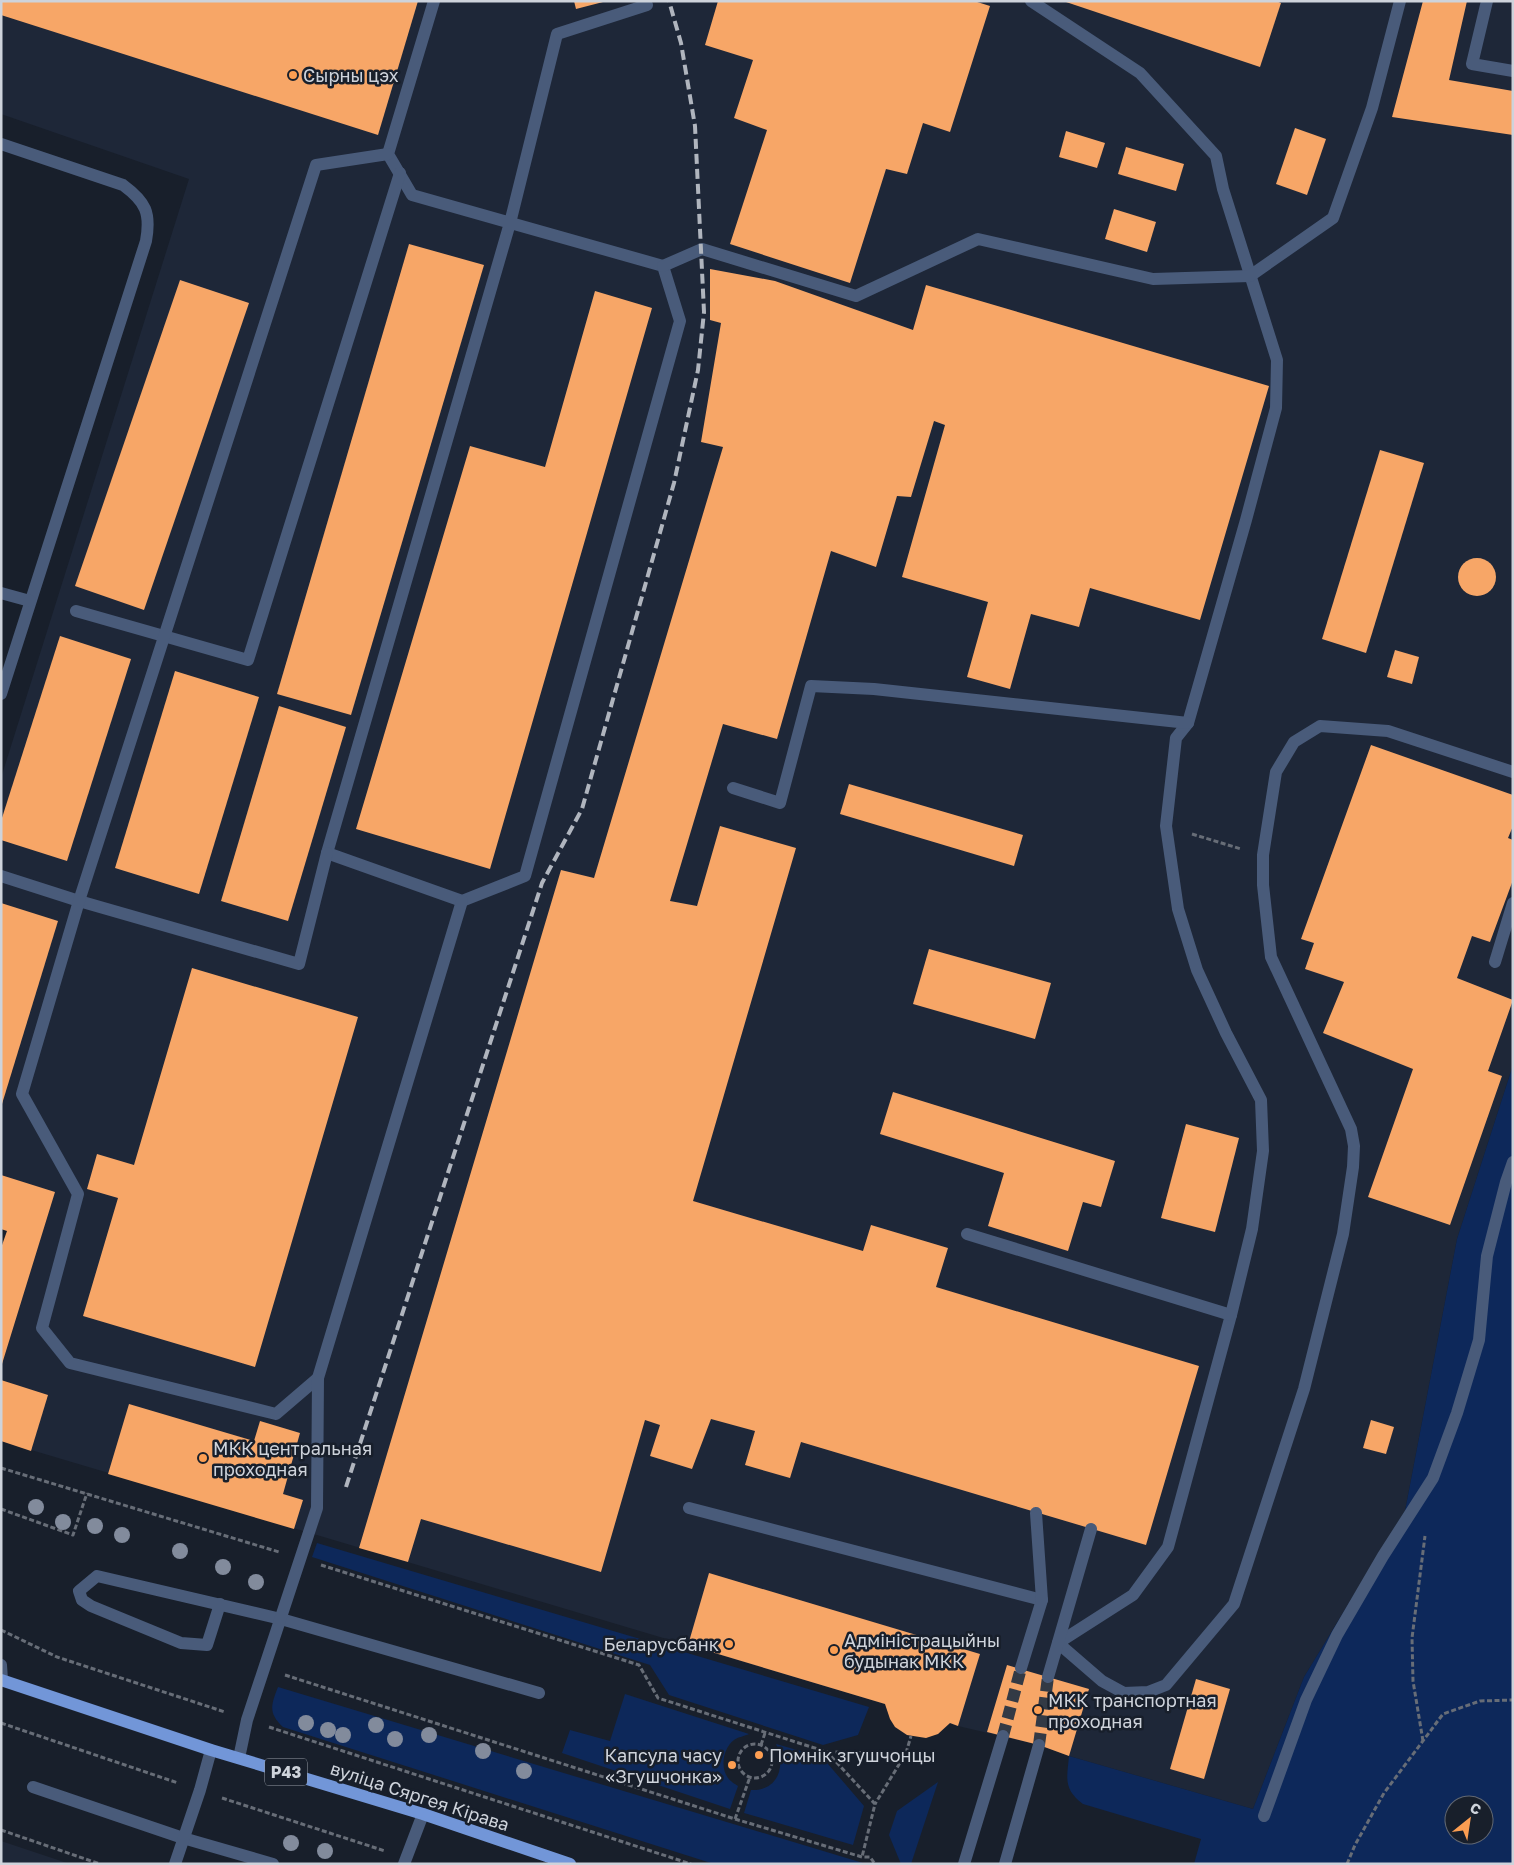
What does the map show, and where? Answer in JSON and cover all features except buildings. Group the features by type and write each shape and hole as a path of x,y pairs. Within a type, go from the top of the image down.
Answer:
{"main road":[{"name":"вуліца Сяргея Кірава","path":"2,1680 211,1750 423,1814 570,1864"}],"lane":[{"path":"434,1 388,154 412,195 662,266 702,249 856,296 978,239 1153,278 1250,276 1333,218 1372,108 1400,1"},
{"path":"1031,1 1140,73 1216,156 1250,276 1277,360 1276,408 1188,723 1176,738 1166,826 1178,909 1197,970 1260,1100 1263,1151 1252,1229 1231,1315 1168,1547 1133,1595 1058,1643"},
{"path":"1487,1 1472,64 1513,71"},
{"path":"1,876 80,901 299,964 326,854 510,224 558,34 647,5"},
{"path":"1,144 124,185 137,195 146,211 149,224 143,250 1,694"},
{"path":"318,1378 276,1414 70,1364 42,1328 78,1194 22,1094 80,901 316,165 388,154"},
{"path":"76,611 248,660 400,173"},
{"path":"326,854 462,901 525,876 680,321 662,266"},
{"path":"1,592 30,601"},
{"path":"733,788 780,803 811,686 874,689 1188,723"},
{"path":"1058,1643 1102,1681 1124,1692 1148,1692 1166,1685 1234,1604 1304,1388 1343,1234 1353,1168 1354,1146 1351,1129 1343,1108 1271,957 1263,885 1263,855 1276,772 1294,742 1320,726 1388,731 1513,772"},
{"path":"239,1758 248,1720 317,1508 318,1378 462,901"},
{"path":"1495,962 1513,903"},
{"path":"1264,1816 1306,1700 1333,1643 1383,1556 1433,1478 1457,1413 1479,1340 1486,1256 1513,1162"},
{"path":"967,1234 1231,1315"},
{"path":"689,1508 1042,1600"},
{"path":"1021,1668 1042,1600 1036,1512"},
{"path":"1048,1676 1091,1529"},
{"path":"220,1604 206,1645 190,1644 182,1643 91,1606 82,1600 79,1591 97,1576 220,1604 281,1619 539,1693"},
{"path":"1,1666 2,1680"},
{"path":"964,1864 1003,1736"},
{"path":"1005,1864 1038,1745"},
{"path":"175,1864 200,1790 211,1750"},
{"path":"33,1788 183,1838 273,1864"},
{"path":"404,1864 423,1814"}],"path":[{"path":"1166,826 1263,855"},
{"path":"1,1468 640,1665 658,1698 765,1733 828,1752 906,1753"},
{"path":"1,1509 73,1536 87,1493"},
{"path":"1423,1741 1413,1681 1412,1638 1426,1532"},
{"path":"1,1630 57,1657 691,1864"},
{"path":"266,1668 735,1819 862,1857 870,1857 875,1864"},
{"path":"1347,1864 1355,1845 1384,1793 1443,1714 1480,1701 1513,1700"},
{"path":"761,1744 765,1733"},
{"path":"862,1857 875,1804 906,1753 911,1736"},
{"path":"750,1744 761,1744 770,1752 772,1764 766,1774 756,1778 750,1777 745,1775 739,1766 739,1755 750,1744"},
{"path":"828,1752 875,1804"},
{"path":"735,1819 750,1777"},
{"path":"1,1830 100,1864"}],"shaded area":[{"path":"1,1 1513,1 1513,1065 1457,1239 1405,1511 1304,1677 1253,1809 1069,1756 1039,1745 958,1726 1,1441 1,1248 7,1231 1,1229 1,778 189,179 1,114"},
{"path":"1513,1065 1513,1864 1194,1864 1201,1839 1083,1804 1077,1799 1069,1788 1068,1783 1069,1756 1253,1809 1304,1677 1405,1511 1457,1239"},
{"path":"317,1543 869,1707 858,1735 823,1745 669,1695 650,1665 312,1557"},
{"path":"278,1687 863,1864 714,1864 283,1727 278,1722 272,1709"},
{"path":"625,1694 749,1734 734,1740 725,1753 724,1769 730,1780 738,1786 730,1809 562,1753 570,1730 610,1741"},
{"path":"776,1744 822,1757 864,1806 853,1845 744,1813 751,1790 768,1786 778,1775 780,1760"},
{"path":"938,1782 911,1864 901,1864 889,1835 897,1811"},
{"path":"1,1841 70,1864 1,1864"}],"tunnel":[{"path":"1003,1736 1021,1668"},
{"path":"1039,1745 1048,1677"}],"railway":[{"path":"346,1487 542,883 582,809 674,483 698,370 704,312 695,126 681,43 669,1"}],"place":[{"name":"Сырны цэх","path":"293,75"},
{"name":"МКК центральная проходная","path":"203,1458"},
{"name":"Беларусбанк","path":"729,1644"},
{"name":"Адміністрацыйны будынак МКК","path":"834,1650"},
{"name":"МКК транспортная проходная","path":"1038,1710"},
{"name":"Помнік згушчонцы","path":"759,1755"},
{"name":"Капсула часу «Згушчонка»","path":"732,1765"}]}
